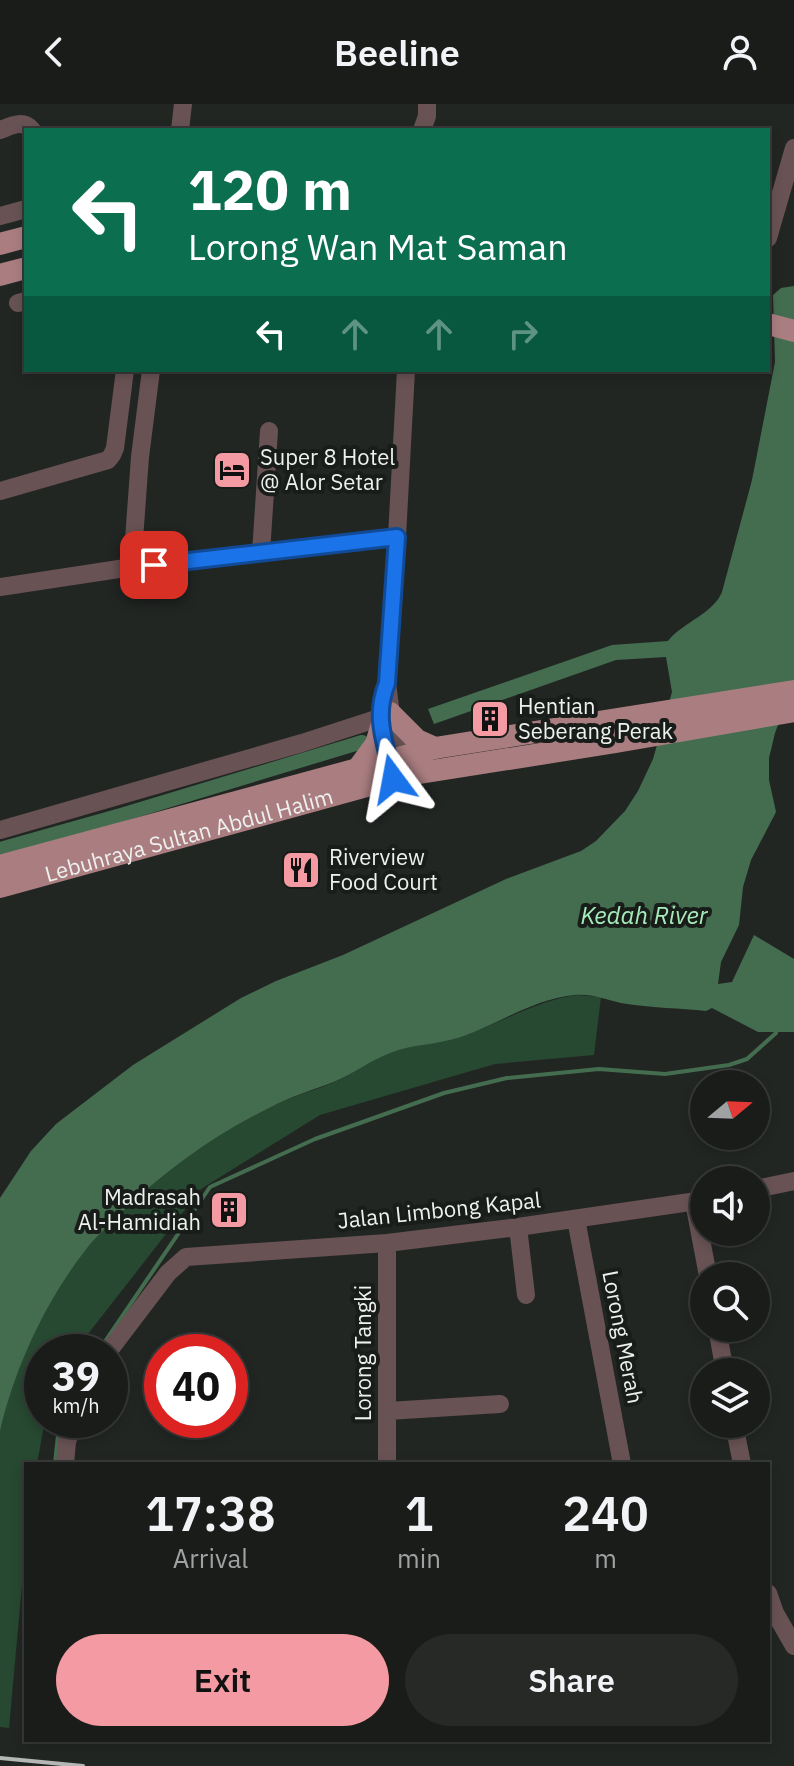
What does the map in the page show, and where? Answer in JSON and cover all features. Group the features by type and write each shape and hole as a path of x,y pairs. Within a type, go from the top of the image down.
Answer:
{"main road":[{"path":"0,244 24,238"},
{"path":"0,275 24,269"},
{"path":"770,325 794,331"},
{"path":"614,731 794,691"},
{"path":"614,731 794,711"},
{"path":"359,767 376,744 383,719 435,748"},
{"name":"Lebuhraya Sultan Abdul Halim","path":"0,866 359,767 398,767 435,748 614,731"},
{"name":"Lebuhraya Sultan Abdul Halim","path":"0,887 398,767 614,731"}],"street":[{"path":"180,128 183,104"},
{"path":"0,130 21,123 30,128"},
{"path":"770,231 794,148"},
{"path":"0,216 24,210"},
{"path":"0,491 108,460 115,448 125,372"},
{"path":"132,567 140,457 151,372"},
{"path":"398,767 395,734 383,719 406,372"},
{"path":"261,553 269,431"},
{"path":"0,587 132,567 397,537"},
{"path":"0,830 383,719"},
{"path":"770,1186 794,1181"},
{"name":"Jalan Limbong Kapal","path":"122,1334 179,1261 194,1255 387,1243 690,1202"},
{"name":"Lorong Merah","path":"576,1219 622,1462"},
{"path":"518,1227 526,1295"},
{"name":"Lorong Tangki","path":"387,1243 387,1462"},
{"path":"388,1411 500,1404"},
{"path":"65,1462 68,1438"},
{"path":"737,1438 742,1462"},
{"path":"770,1599 794,1646"}],"shaded area":[{"path":"577,995 601,997 594,1055 495,1064 320,1115 201,1189 88,1334 34,1334 57,1290 104,1228 170,1168 219,1135 271,1106 339,1080 392,1051 457,1038 546,1002"},
{"path":"24,1358 24,1438 42,1438 37,1462 24,1462 24,1563 9,1728 0,1727 0,1429"}],"water":[{"name":"Kedah River","path":"794,286 794,683 769,758 769,780 776,812 751,860 743,887 739,925 721,962 718,984 732,982 754,935 794,959 794,1032 758,1032 712,1008 706,1011 627,1004 588,995 559,997 461,1037 390,1053 336,1081 277,1104 229,1130 173,1168 97,1236 56,1293 34,1334 24,1334 24,1358 0,1431 0,1198 31,1151 56,1124 133,1065 241,998 343,955 506,879 581,851 596,841 625,811 653,759 672,692 666,657 616,660 434,724 428,709 612,645 668,641 718,600 752,480 775,362 773,295 781,288"}],"waterway":[{"path":"0,849 362,742"},
{"path":"110,1334 210,1187 315,1139 444,1093 507,1078 599,1069 665,1074 729,1065 747,1059 777,1029"},
{"path":"55,1462 58,1438"}],"railway":[{"path":"0,1758 83,1766"}],"place":[{"name":"Super 8 Hotel @ Alor Setar","path":"232,470"},
{"name":"Hentian Seberang Perak","path":"490,719"},
{"name":"Riverview Food Court","path":"301,870"},
{"name":"Madrasah Al-Hamidiah","path":"229,1210"}],"route":[{"path":"154,565 397,537 387,683 379,718 393,779"}]}
